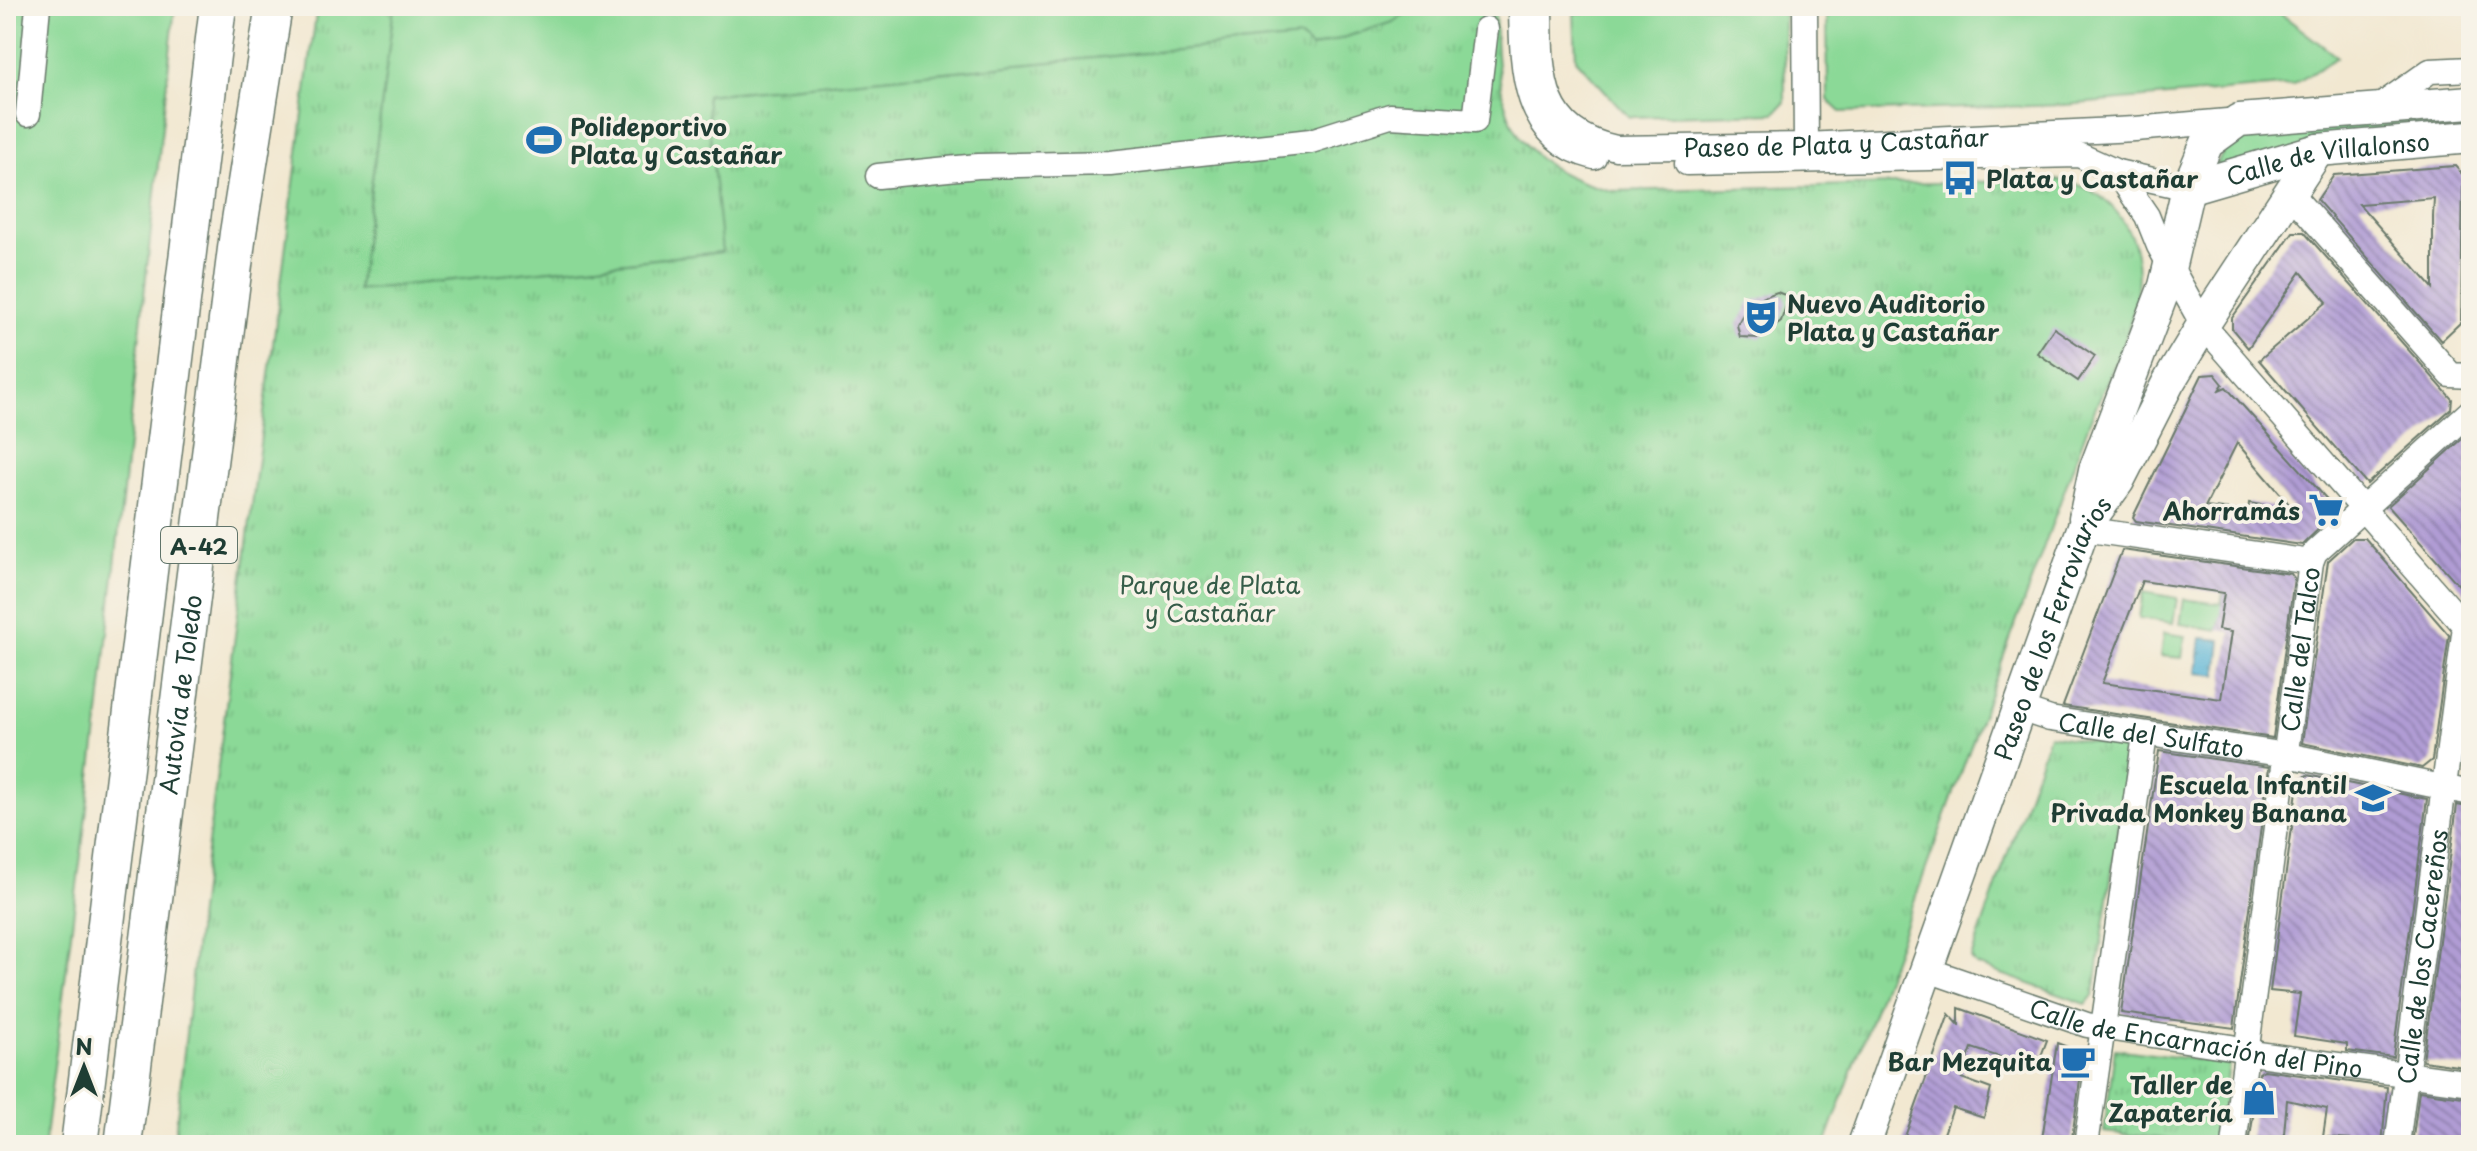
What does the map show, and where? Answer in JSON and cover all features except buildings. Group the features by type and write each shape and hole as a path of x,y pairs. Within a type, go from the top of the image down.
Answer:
{"highway":[{"name":"Autovía de Toledo","path":"124,1145 238,233 274,6"},
{"name":"Autovía de Toledo","path":"79,1145 217,8"}],"main road":[{"name":"Calle de Villalonso","path":"2239,120 2471,102"},
{"path":"2083,529 2095,470 2165,286 2188,188 2207,143 2239,120"},
{"name":"Calle de Villalonso","path":"2188,188 2318,150 2471,137"},
{"name":"Paseo de los Ferroviarios","path":"1864,1145 2083,529 2118,481 2168,383 2203,325 2318,150"}],"street":[{"path":"28,114 38,6"},
{"name":"Paseo de Plata y Castañar","path":"1521,6 1524,79 1531,106 1542,126 1561,143 1582,154 1614,162 1646,164 2079,155 2117,172 2188,188"},
{"name":"Paseo de Plata y Castañar","path":"1540,6 1542,79 1561,117 1592,143 1644,149 1806,145 2108,130 2239,120"},
{"path":"1805,6 1806,145"},
{"path":"878,176 978,166 1110,163 1311,141 1390,116 1475,121 1486,29"},
{"path":"2379,107 2430,71 2471,69"},
{"path":"2117,172 2147,216 2203,325 2468,629"},
{"path":"2289,192 2451,375 2471,376"},
{"name":"Calle del Talco","path":"2234,1145 2311,562 2315,552 2471,411"},
{"path":"2083,529 2311,562"},
{"name":"Calle de los Cacereños","path":"2397,1145 2443,788 2468,629"},
{"name":"Calle del Sulfato","path":"2020,709 2050,719 2287,755 2471,793"},
{"path":"2086,1145 2145,735"},
{"name":"Calle de Encarnación del Pino","path":"1928,970 2104,1028 2231,1047 2248,1053 2471,1083"}],"green space":[{"path":"6,6 175,6 100,706 44,1145 6,1145"},
{"name":"Parque de Plata y Castañar","path":"317,6 394,6 358,290 722,252 706,95 1301,38 1311,48 1393,22 1420,6 1495,6 1499,73 1513,126 1528,147 1548,165 1576,179 1612,191 2057,180 2084,187 2099,195 2119,215 2132,240 2138,266 2137,292 2131,319 2089,423 1825,1145 174,1145 199,912"},
{"name":"Polideportivo Plata y Castañar","path":"394,6 1420,6 1393,22 1311,48 1301,38 706,95 723,252 358,290"},
{"path":"1660,6 1784,6 1785,102 1775,113 1629,117 1576,59 1574,13"},
{"path":"1827,6 2271,6 2337,57 2293,85 2065,105 1841,112 1828,100"},
{"path":"2471,114 2471,127 2215,166 2227,146 2267,132"},
{"path":"2143,592 2177,598 2173,623 2139,618"},
{"path":"2223,594 2236,596 2221,616 2218,630 2180,624 2184,599 2221,604"},
{"path":"2164,633 2185,636 2182,658 2161,656"},
{"path":"2049,735 2130,748 2094,994 2086,1004 1976,965 1971,958"},
{"path":"2115,1049 2229,1064 2219,1145 2104,1132"}],"water":[{"path":"2201,638 2221,640 2217,675 2197,673"}],"place":[{"name":"Polideportivo Plata y Castañar","path":"544,140"},
{"name":"Plata y Castañar","path":"1960,178"},
{"name":"Nuevo Auditorio Plata y Castañar","path":"1761,317"},
{"name":"Ahorramás","path":"2326,510"},
{"name":"Escuela Infantil Privada Monkey Banana","path":"2373,798"},
{"name":"Bar Mezquita","path":"2078,1061"},
{"name":"Taller de Zapatería","path":"2259,1098"}]}
